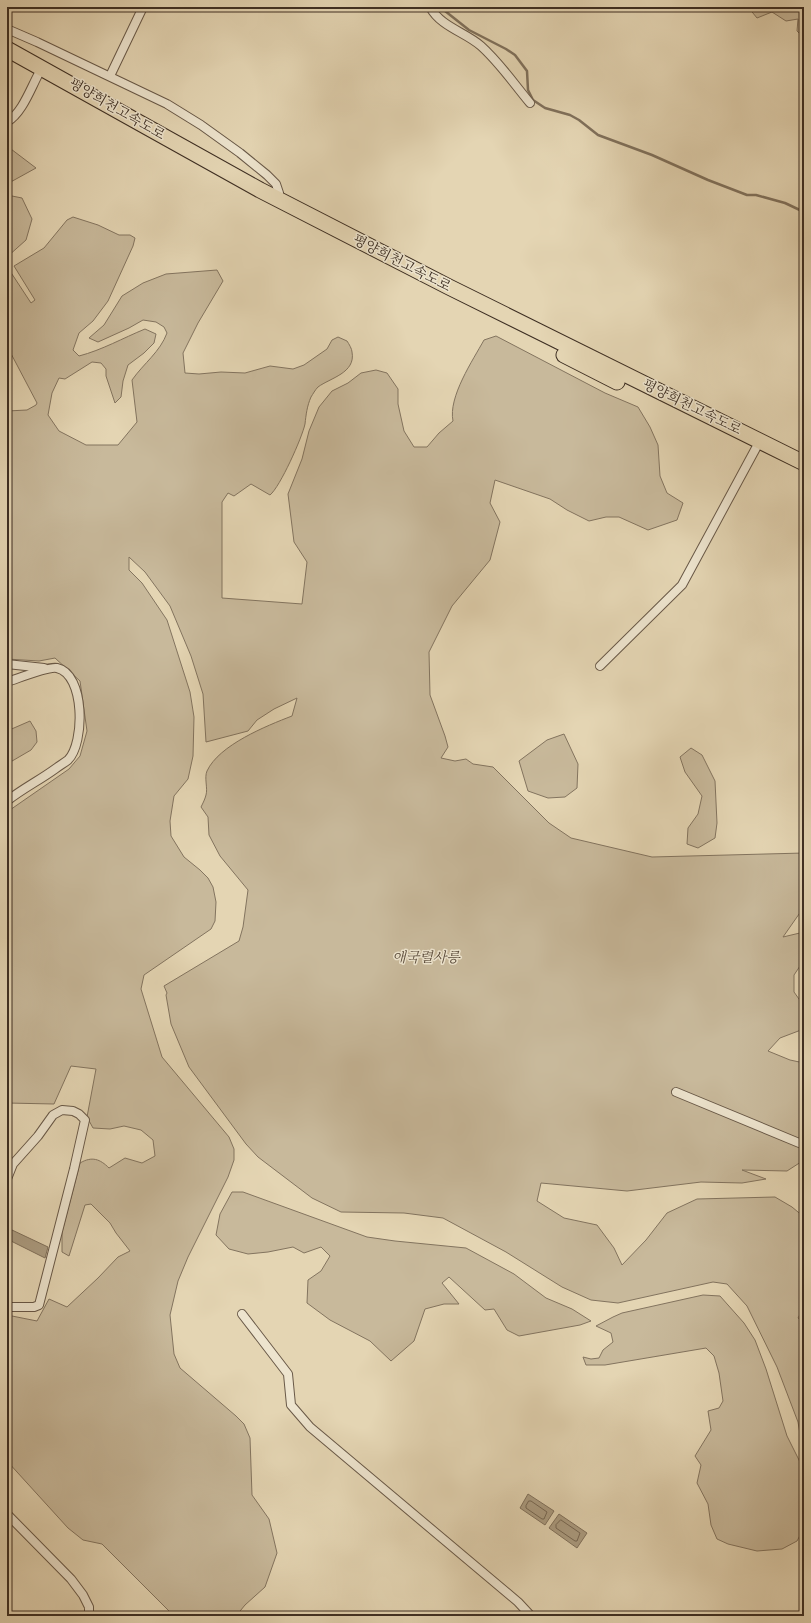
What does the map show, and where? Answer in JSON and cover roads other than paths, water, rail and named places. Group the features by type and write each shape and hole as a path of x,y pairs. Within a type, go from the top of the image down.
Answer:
{"highway":[{"name":"평양희천고속도로","path":"7,49 279,200 804,463"},
{"name":"평양희천고속도로","path":"7,58 207,168 589,368 804,472"}],"street":[{"path":"110,76 143,7"},
{"path":"430,7 435,15 443,22 470,37 482,47 530,102"},
{"path":"7,29 167,104 240,153 276,184 279,193 279,200"},
{"path":"7,122 14,118 38,75"},
{"path":"600,666 682,585 756,448"},
{"path":"7,664 57,668 68,674 75,687 80,726 78,741 68,760 7,801"},
{"path":"7,682 49,668"},
{"path":"676,1092 804,1145"},
{"path":"7,1179 13,1164 38,1136 53,1115 62,1110 73,1111 85,1120 39,1305 34,1307 7,1307"},
{"path":"242,1314 288,1374 291,1405 310,1427 518,1602 531,1616"},
{"path":"7,1514 71,1579 83,1595 89,1607 89,1616"}],"water":[{"path":"12,1230 48,1247 45,1258 7,1239"},
{"path":"528,1494 554,1511 545,1525 520,1508"},
{"path":"559,1514 587,1533 577,1548 549,1528"}],"waterway":[{"path":"440,7 469,30 515,55 527,71 528,90 533,100 545,108 570,115 598,135 652,155 708,180 747,195 756,195 785,203 804,212"}],"park label":[{"name":"애국렬사릉","path":"426,957"}]}
